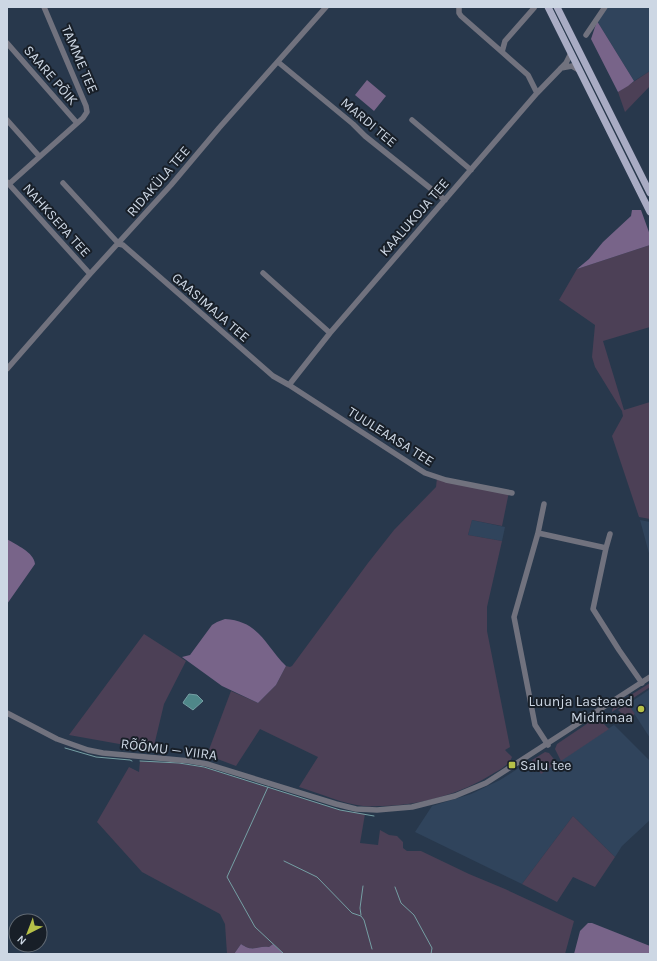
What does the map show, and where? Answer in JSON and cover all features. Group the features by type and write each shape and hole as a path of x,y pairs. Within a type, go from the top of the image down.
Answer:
{"main road":[{"path":"548,7 650,212"},
{"path":"557,7 650,193"}],"street":[{"name":"TAMME TEE","path":"8,183 83,118 87,112 86,106 44,7"},
{"name":"RIDAKÜLA TEE","path":"7,369 90,274 119,244 326,7"},
{"path":"459,7 459,13 461,16 528,75 537,93"},
{"path":"586,35 605,7"},
{"path":"502,52 505,41 534,8"},
{"name":"SAARE PÕIK","path":"7,43 77,123"},
{"name":"KAALUKOJA TEE","path":"289,385 330,333 537,93 568,60 571,53"},
{"name":"MARDI TEE","path":"278,62 353,124 365,136 445,200"},
{"path":"561,68 572,66 580,70"},
{"path":"7,120 39,156"},
{"path":"412,120 471,170"},
{"name":"GAASIMAJA TEE","path":"62,182 119,244 123,245 273,376 289,385"},
{"name":"NAHKSEPA TEE","path":"8,183 90,274"},
{"path":"263,273 330,333"},
{"name":"TUULEAASA TEE","path":"289,385 425,473 446,480 512,493"},
{"path":"544,504 538,533 514,617 536,725 548,745"},
{"path":"538,533 606,548"},
{"path":"610,534 593,609 642,683"},
{"name":"RÕÕMU — VIIRA","path":"7,713 57,739 88,750 103,753 207,764 292,791 356,809 377,810 426,805 455,796 486,783 548,745 650,677"}],"shaded area":[{"path":"607,7 650,7 650,71 634,81 597,21"},
{"path":"597,21 634,81 618,92 591,39"},
{"path":"650,71 650,86 625,112 618,92"},
{"path":"367,80 386,96 374,111 355,95"},
{"path":"632,210 641,210 650,235 650,245 577,269 589,259 603,242 631,216"},
{"path":"650,245 650,327 603,341 624,410 650,402 650,519 639,517 612,436 623,416 622,411 595,367 592,357 595,325 559,300 577,269"},
{"path":"437,478 509,492 502,526 472,520 468,535 502,541 487,607 487,631 510,747 505,750 512,757 507,765 468,787 440,797 426,801 397,805 368,806 347,803 299,787 318,757 260,729 236,766 207,755 231,691 258,703 276,685 286,666 292,666 394,530 436,487"},
{"path":"472,520 505,527 502,541 468,535"},
{"path":"640,520 650,522 650,557"},
{"path":"7,539 28,552 35,564 7,604"},
{"path":"225,619 246,624 254,629 286,666 276,685 258,703 222,686 182,657 190,655 212,625"},
{"path":"144,634 186,661 164,704 153,750 69,735"},
{"path":"650,683 650,687 612,712 615,705"},
{"name":"Luunja Lasteaed Midrimaa","path":"650,689 650,738 628,704"},
{"path":"189,694 197,695 203,701 193,710 183,703"},
{"path":"628,704 635,714 628,719 618,710"},
{"path":"597,717 609,729 561,761 555,749 557,744"},
{"path":"614,725 650,761 650,820 622,846 615,857 573,816 522,884 415,832 432,806 471,794 500,780 532,760 541,773"},
{"path":"545,752 549,753 557,763 541,774 532,760"},
{"path":"140,761 179,763 204,767 340,810 365,814 360,843 378,845 380,830 389,835 397,836 403,842 403,848 407,851 421,851 574,921 565,954 284,954 273,944 269,947 249,948 241,944 234,954 227,954 225,924 220,914 142,872 97,822 129,767 139,772"},
{"path":"573,816 615,857 595,887 573,877 557,902 522,884"},
{"path":"588,923 592,923 650,946 650,954 574,954 580,931"},
{"path":"241,944 245,947 252,948 269,947 273,944 284,954 234,954"}],"waterway":[{"path":"65,748 96,757 132,761"},
{"path":"140,761 179,763 204,767 340,810 374,816"},
{"path":"268,787 227,877 255,927 284,954"},
{"path":"284,861 317,877 352,913 361,916 364,920 372,949"},
{"path":"361,915 360,908 363,886"},
{"path":"395,887 401,903 414,915 432,948 431,954"}],"place":[{"name":"Luunja Lasteaed Midrimaa","path":"641,709"},
{"name":"Salu tee","path":"512,765"}]}
